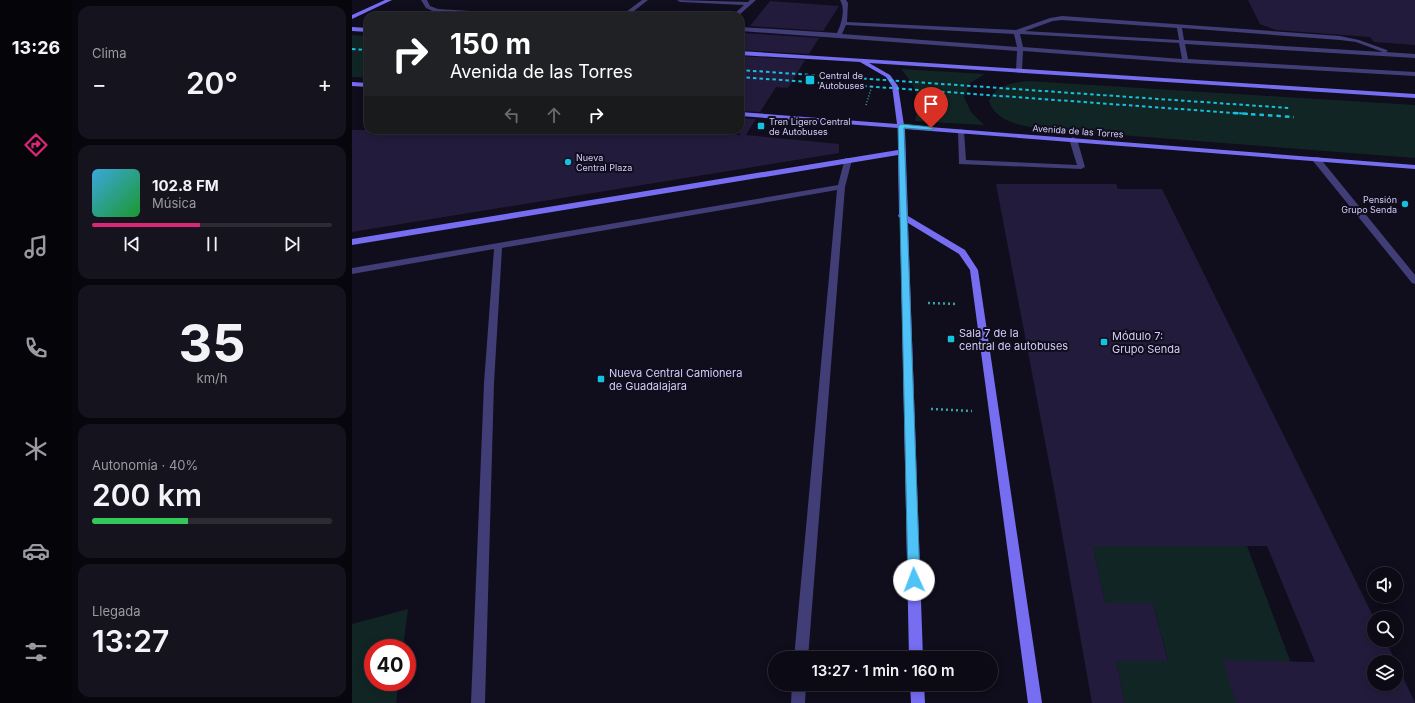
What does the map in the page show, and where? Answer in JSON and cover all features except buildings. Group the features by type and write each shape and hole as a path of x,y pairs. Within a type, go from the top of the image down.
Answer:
{"street":[{"path":"352,17 389,0"},
{"path":"352,29 364,30"},
{"path":"744,53 1415,96"},
{"path":"860,60 888,76 895,86 901,126 902,216 906,302 916,651"},
{"path":"352,84 364,85"},
{"name":"Avenida de las Torres","path":"744,114 1415,167"},
{"path":"352,242 901,152"},
{"path":"902,216 962,252 974,270 1035,703"},
{"path":"917,691 918,703"}],"lane":[{"path":"424,0 428,7 437,11 453,12"},
{"path":"630,12 645,0"},
{"path":"680,0 751,2"},
{"path":"839,35 844,23 846,3 843,0"},
{"path":"740,12 751,2"},
{"path":"1017,32 1058,18 1340,38 1357,41 1398,55"},
{"path":"844,23 1415,56"},
{"path":"1179,26 1185,61"},
{"path":"744,28 1020,50 1415,74"},
{"path":"1017,32 1020,50 1019,70"},
{"path":"961,131 962,162 1081,167 1073,139"},
{"path":"1316,159 1415,281"},
{"path":"802,651 841,187 848,160"},
{"path":"352,271 841,187"},
{"path":"478,703 489,383 498,246"},
{"path":"798,703 799,691"}],"path":[{"path":"861,123 876,69"},
{"path":"906,302 978,305"},
{"path":"909,408 993,412"}],"green space":[{"path":"352,35 364,36 364,78 352,77"},
{"path":"901,69 985,74 970,83 964,97 971,112 984,125 915,121 918,99 914,87"},
{"path":"1027,81 1415,105 1415,158 1043,129 1019,125 1004,119 993,108 989,101 995,91 999,88 1010,84"},
{"path":"1093,546 1247,546 1306,703 1125,703 1116,661 1168,660 1153,603 1105,603"},
{"path":"408,609 404,639 364,639 364,691 398,691 396,703 352,703 352,624"}],"railway":[{"path":"352,49 364,50"},
{"path":"744,70 1289,108"},
{"path":"744,77 1237,113"},
{"path":"1237,113 1294,117"},
{"path":"1237,113 1248,114"}],"place":[{"name":"Central de Autobuses","path":"810,80"},
{"name":"Tren Ligero Central de Autobuses","path":"761,126"},
{"name":"Nueva Central Plaza","path":"568,162"},
{"name":"Pensión Grupo Senda","path":"1405,204"},
{"name":"Sala 7 de la central de autobuses","path":"951,339"},
{"name":"Módulo 7: Grupo Senda","path":"1104,342"},
{"name":"Nueva Central Camionera de Guadalajara","path":"601,379"}],"route":[{"path":"914,580 902,204 901,126 931,128"}]}
